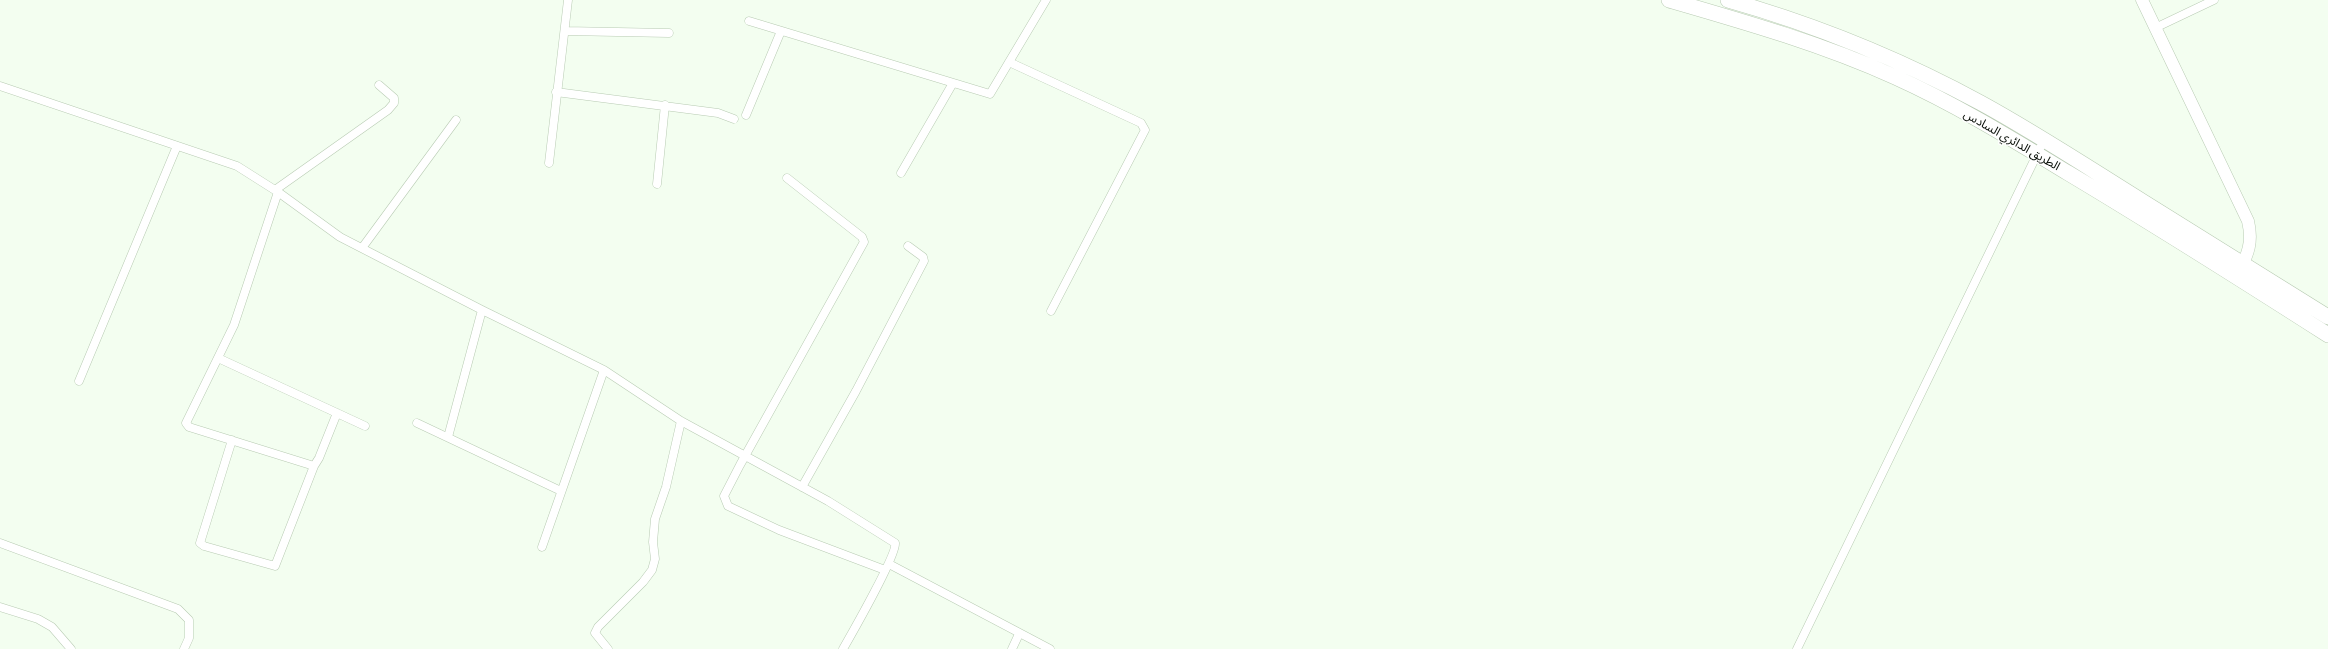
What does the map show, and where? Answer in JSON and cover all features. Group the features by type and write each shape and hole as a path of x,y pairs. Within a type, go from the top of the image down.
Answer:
{"highway":[{"name":"الطريق الدائري السادس","path":"1668,0 1765,28 1824,48 1915,87 1962,110 2240,270 2328,317"},
{"name":"الطريق الدائري السادس","path":"1728,0 1743,2 1829,32 1922,73 1982,103 2044,140 2240,270 2328,335"},
{"path":"1765,28 1771,12"},
{"path":"1915,87 1922,73"}],"main road":[{"path":"2142,0 2248,221 2251,240 2250,249 2240,270"}],"street":[{"path":"549,163 556,92 568,0"},
{"path":"749,21 990,94 1046,0"},
{"path":"2155,28 2214,0"},
{"path":"565,31 669,33"},
{"path":"746,115 781,31"},
{"path":"1009,62 1141,123 1145,130 1051,311"},
{"path":"901,173 953,83"},
{"path":"0,86 237,166 277,191 324,226 362,248 482,310 604,370 681,421 802,487 894,543 895,549 887,567 843,649"},
{"path":"314,466 189,427 186,423 234,325 277,191 388,110 394,103 394,98 380,86"},
{"path":"556,92 666,105 718,113 734,119"},
{"path":"657,184 666,105"},
{"path":"362,248 456,120"},
{"path":"1797,649 1946,347 2036,153 2044,140"},
{"path":"79,381 177,146"},
{"path":"787,178 862,237 864,242 724,496 728,506 779,530 887,567 1050,649"},
{"path":"802,487 856,392 924,261 923,257 908,246"},
{"path":"448,437 482,310"},
{"path":"218,358 365,426"},
{"path":"542,547 604,370"},
{"path":"232,440 200,543 204,546 275,566 314,466 319,458 337,413"},
{"path":"608,649 594,633 598,627 643,582 652,570 655,559 653,542 655,519 666,487 681,421"},
{"path":"416,423 561,491"},
{"path":"0,543 178,609 189,620 189,638 184,649"},
{"path":"0,607 38,619 52,627 71,649"},
{"path":"1012,649 1019,634"}]}
